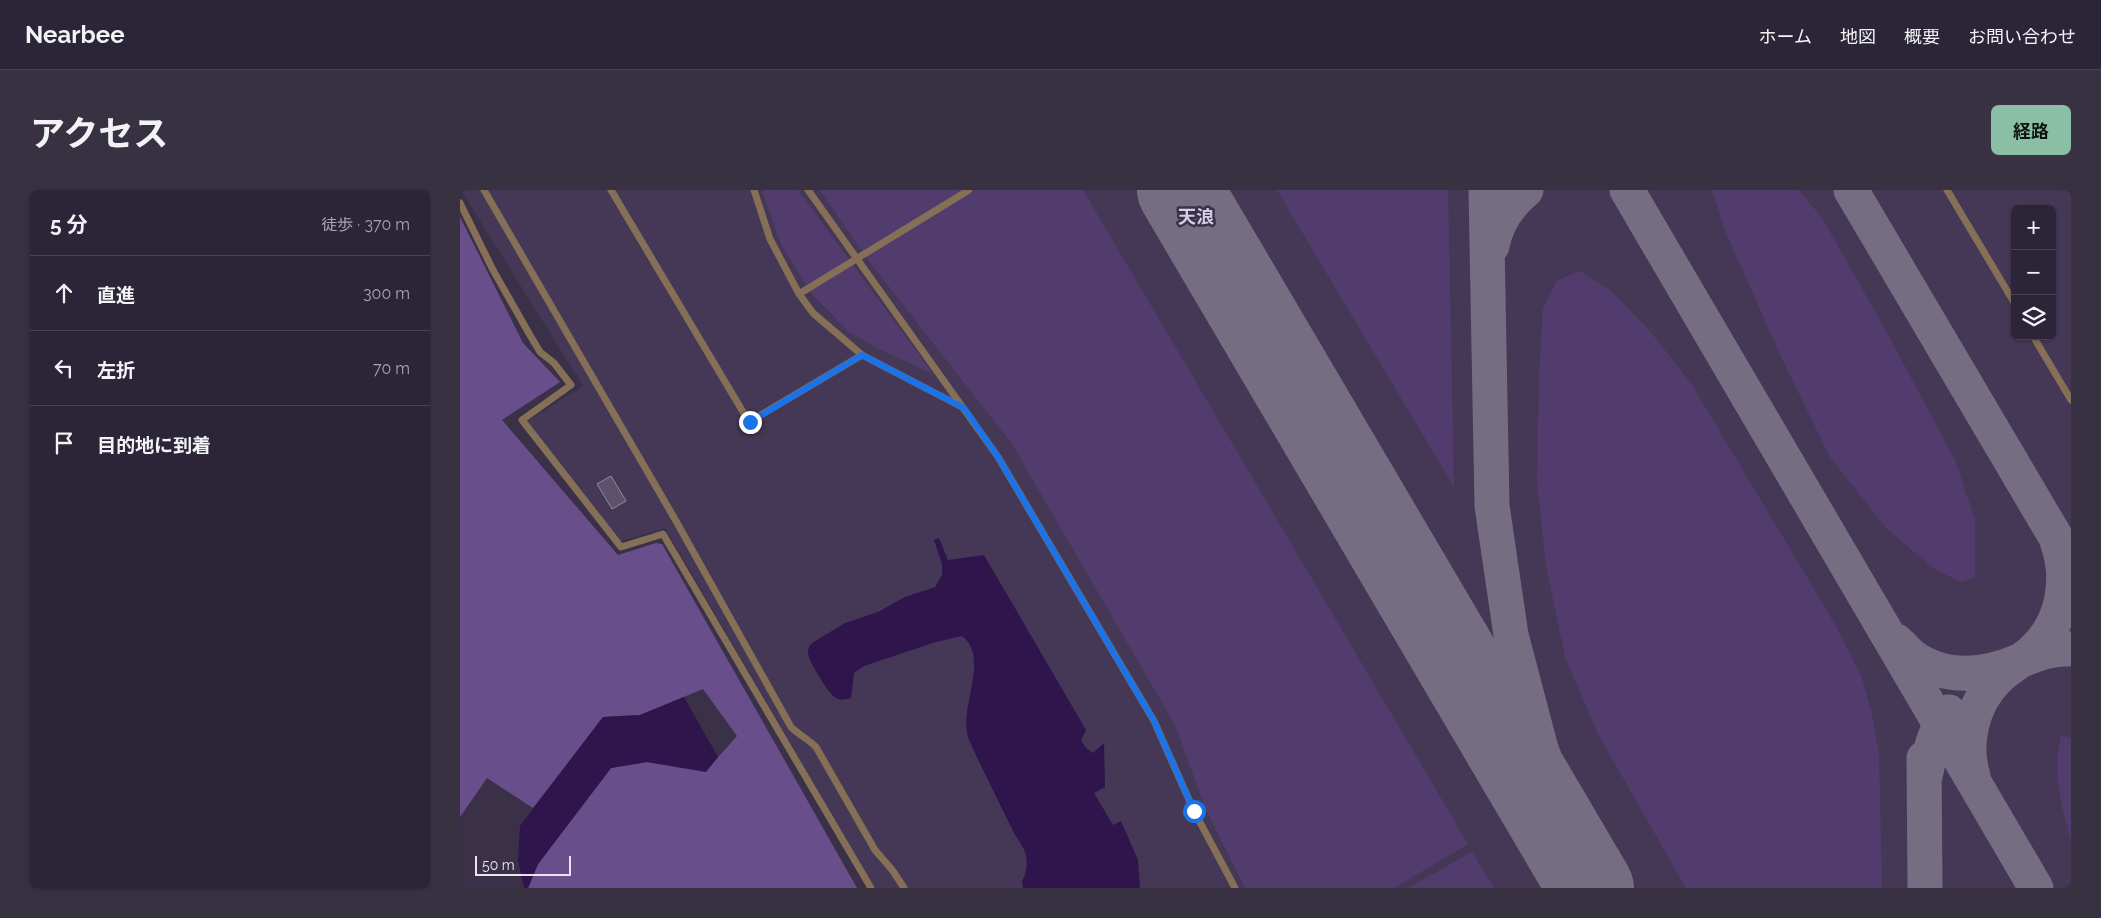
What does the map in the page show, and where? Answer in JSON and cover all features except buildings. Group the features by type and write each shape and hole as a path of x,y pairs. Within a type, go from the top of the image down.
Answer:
{"lane":[{"path":"484,190 676,521 791,727 816,747 875,850 893,871 904,888"},
{"path":"754,190 770,240 799,294 813,314 862,355 964,408"},
{"path":"808,190 998,457 1154,721 1194,811 1234,888"},
{"path":"799,294 969,190"},
{"path":"1947,190 2011,297"},
{"path":"614,191 750,422 862,355"},
{"path":"460,203 493,270 540,352 554,363 571,385 522,420 621,547 663,534 871,888"},
{"path":"2035,340 2071,400"}],"shaded area":[{"path":"461,190 2071,190 2071,888 875,888 665,528 615,543 525,423 583,386"},
{"path":"762,190 798,190 933,374 881,350 849,332 809,291 780,242"},
{"path":"820,190 963,190 862,251"},
{"path":"976,190 1083,190 1468,844 1394,888 1245,888 1206,810 1175,725 1012,444 865,256"},
{"path":"1277,190 1448,190 1454,487"},
{"path":"1712,190 1799,190 1822,218 1885,329 1955,460 1975,520 1975,578 1960,582 1933,568 1886,528 1830,457 1780,355 1724,228"},
{"path":"460,217 523,343 560,382 502,420 618,555 656,543 662,544 857,888 528,888 538,864 611,768 647,762 706,771 737,736 703,689 640,715 603,717 533,808 487,778 460,817"},
{"path":"1581,271 1613,293 1650,331 1691,383 1836,626 1862,678 1872,714 1879,755 1882,888 1686,888 1598,734 1565,657 1546,565 1537,482 1539,376 1543,309 1557,280"},
{"path":"939,538 948,560 984,555 1086,730 1081,740 1086,748 1093,753 1104,743 1105,787 1094,793 1113,825 1121,821 1138,860 1140,888 1023,888 1022,881 1026,867 1025,852 1013,832 980,764 967,730 974,658 970,646 962,636 936,642 864,666 854,673 851,698 844,700 833,696 816,671 808,653 808,648 812,643 845,623 878,612 905,597 935,587 942,575 942,564 934,540"},
{"path":"684,697 718,757 706,772 647,762 611,768 538,864 528,888 524,888 518,860 520,826 603,717 640,715"},
{"path":"2061,735 2071,739 2071,841 2059,788 2057,762"},
{"path":"1472,852 1494,888 1408,888"}],"taxiway":[{"path":"1486,190 1492,506 1511,635 1540,745 1582,873"},
{"path":"1492,246 1496,230 1504,215 1526,190"},
{"path":"1627,190 2036,888"},
{"path":"1851,190 2071,563"},
{"path":"1973,776 1969,751 1970,738 1972,725 1981,701 2000,676 2032,652 2043,641 2057,615 2063,586 2063,571 2057,541"},
{"path":"1896,641 1913,657 1925,664 1938,669 1965,673 1993,670 2038,654 2071,649"},
{"path":"1924,781 1935,736 1949,712"},
{"path":"1924,758 1925,888"}],"runway":[{"path":"1180,190 1591,888"}],"district":[{"name":"天浪","path":"1196,217"}],"route":[{"path":"750,422 862,355 964,408 998,457 1154,721 1194,811"}]}
